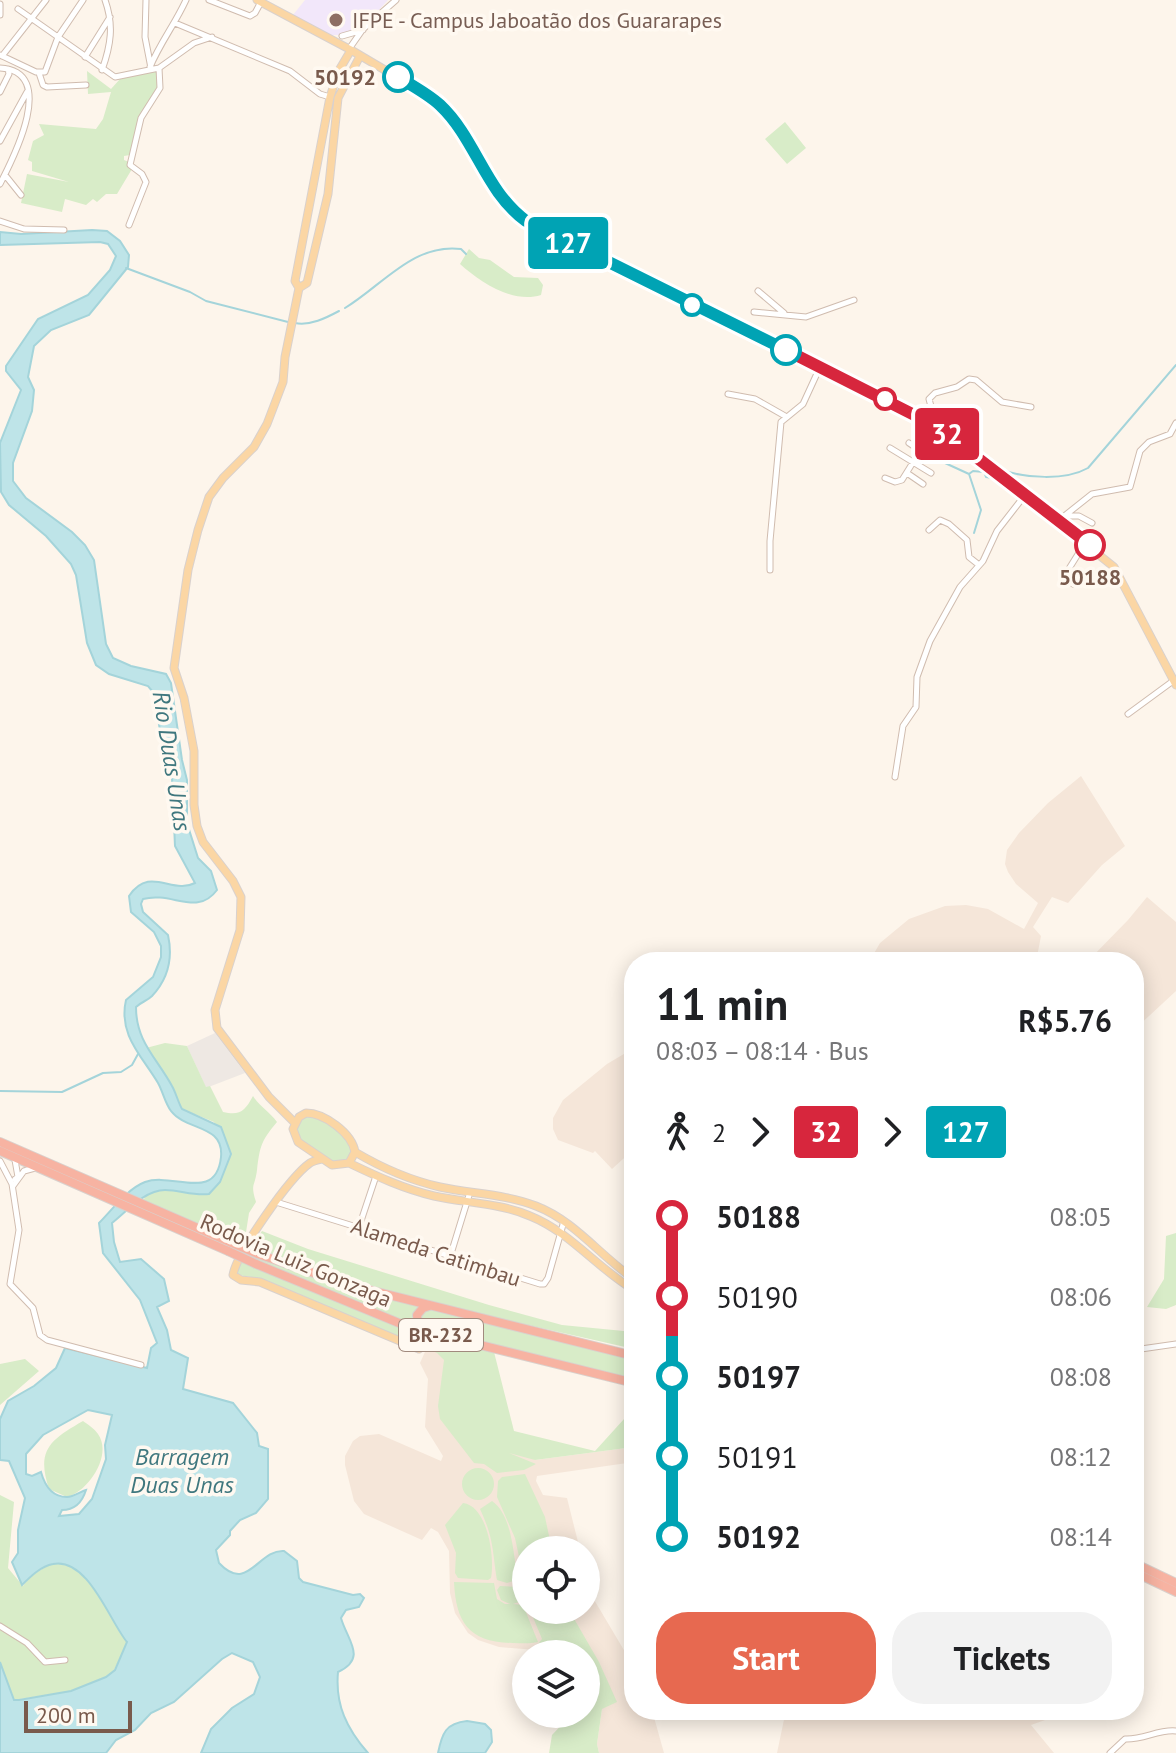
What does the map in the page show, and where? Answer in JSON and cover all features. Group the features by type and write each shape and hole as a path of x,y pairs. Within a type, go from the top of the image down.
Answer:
{"highway":[{"name":"Rodovia Luiz Gonzaga","path":"0,1142 114,1197"},
{"name":"Rodovia Luiz Gonzaga","path":"0,1151 230,1247 323,1278 624,1354"},
{"name":"Rodovia Luiz Gonzaga","path":"230,1247 256,1264 411,1328 624,1381"},
{"path":"430,1333 419,1328 417,1315 423,1308 434,1306"},
{"path":"1144,1568 1176,1583"},
{"path":"1144,1577 1176,1592"}],"main road":[{"path":"259,1 350,50 442,106 494,188 511,209 526,221 939,429 1025,495 1062,518 1114,567 1175,683"},
{"path":"350,50 338,72 330,97 295,281 299,288 286,350 283,382 267,424 254,447 209,497 188,570 174,668 184,698 194,751 197,826 203,842 233,881 241,897 240,930 215,1010 217,1028 269,1097 295,1123 295,1138 322,1159 332,1165 349,1163 422,1193 516,1211 559,1231 624,1282"},
{"path":"299,288 307,283 328,194 338,98 360,56"},
{"path":"295,1123 306,1113 317,1115 350,1138 355,1152 392,1172 442,1187 521,1201 542,1208 564,1220 624,1271"},
{"path":"309,1150 309,1163"},
{"path":"349,1163 355,1152"},
{"path":"322,1159 309,1163 276,1202 233,1272 236,1277 260,1282 419,1349"},
{"path":"411,1328 417,1337 419,1349"},
{"path":"419,1349 430,1333"}],"street":[{"path":"1,56 46,0"},
{"path":"45,86 47,69 58,37 83,0"},
{"path":"102,70 110,46 110,17 105,0"},
{"path":"146,0 145,37 151,68"},
{"path":"151,68 160,44 186,0"},
{"path":"209,0 250,16 255,13 259,1"},
{"path":"350,50 363,29 396,0"},
{"path":"0,4 1,14"},
{"path":"18,9 113,77 159,68 194,43 212,37"},
{"path":"85,57 110,17"},
{"path":"175,23 290,71 320,94 330,97"},
{"path":"342,36 363,29"},
{"path":"0,90 9,74 1,56"},
{"path":"1,56 39,73 45,86"},
{"path":"0,68 24,78 27,91 26,128 0,184"},
{"path":"129,225 146,182 142,174 130,165 131,156 141,118 160,88 159,68"},
{"path":"39,73 47,69"},
{"path":"45,86 86,85"},
{"path":"0,141 27,91"},
{"path":"5,175 21,195"},
{"path":"0,221 24,229 64,230"},
{"path":"758,291 785,314"},
{"path":"754,312 806,317 854,300"},
{"path":"770,570 781,422 803,404 820,367"},
{"path":"885,478 900,481 945,422 931,408 929,399 935,393 957,387 966,380 976,380 1002,402 1031,407"},
{"path":"728,394 755,399 785,416"},
{"path":"1062,518 1092,494 1130,487 1140,451 1149,442 1170,434 1176,423"},
{"path":"909,443 936,459"},
{"path":"890,448 931,473"},
{"path":"907,473 923,484"},
{"path":"895,777 903,726 916,707 917,677 930,641 960,587 979,565 997,531 1025,495"},
{"path":"1062,518 1079,516 1092,523"},
{"path":"929,530 936,522 945,521 967,540 969,557 979,565"},
{"path":"1073,584 1065,575 1086,542"},
{"path":"1128,714 1175,683"},
{"path":"14,1157 18,1177"},
{"path":"0,1161 12,1184 19,1237 10,1270 10,1284 33,1308 40,1335 47,1340 141,1365"},
{"path":"12,1184 24,1171 38,1168"},
{"path":"359,1227 376,1176"},
{"path":"450,1257 470,1192"},
{"name":"Alameda Catimbau","path":"276,1202 544,1284 559,1231"},
{"path":"559,1231 564,1220"},
{"path":"590,1257 597,1250"},
{"path":"1144,1349 1176,1344"},
{"path":"0,1626 27,1643 45,1662 65,1660"},
{"path":"1110,1753 1125,1739 1141,1739 1166,1730 1176,1731"}],"shaded area":[{"name":"IFPE - Campus Jaboatão dos Guararapes","path":"305,0 388,0 366,24 339,35 330,35 293,15"},
{"path":"1081,776 1125,846 1102,865 1068,903 1052,897 1033,927 1041,936 1038,952 875,952 880,943 909,919 945,906 966,905 988,909 1024,929 1038,903 1016,884 1008,872 1005,864 1007,850 1048,803"},
{"path":"1147,897 1176,922 1176,991 1144,1021 1144,952 1097,952"},
{"path":"215,1033 245,1073 206,1088 187,1046"},
{"path":"624,1054 624,1158 612,1169 595,1151 593,1153 558,1140 553,1129 553,1118 563,1100"},
{"path":"429,1343 535,1460 624,1448 624,1463 537,1476 536,1481 543,1495 567,1498 576,1536 512,1536 512,1624 600,1624 600,1610 624,1650 624,1720 655,1720 664,1753 599,1753 597,1744 602,1709 600,1640 512,1640 512,1648 478,1640 468,1633 455,1613 450,1593 449,1551 438,1532 431,1528 422,1540 364,1514 354,1501 345,1456 353,1441 360,1436 379,1434 441,1461 443,1456 425,1427 428,1379 420,1363"},
{"path":"784,1720 1045,1720 1031,1725 1054,1753 777,1753"}],"green space":[{"path":"157,70 158,88 140,119 130,155 124,156 132,169 117,194 106,194 97,202 93,199 86,205 65,199 62,212 21,203 27,174 69,182 32,171 32,162 28,160 33,141 44,135 39,124 96,129 103,119 111,92 88,94 87,71 111,89 120,79"},
{"path":"785,122 806,148 787,164 765,139"},
{"path":"469,249 514,277 538,278 543,285 541,295 508,294 477,278 460,264"},
{"path":"165,1043 187,1046 206,1087 210,1086 223,1112 241,1111 253,1096 277,1122 260,1149 253,1188 256,1202 249,1213 244,1245 142,1202 148,1193 160,1190 209,1194 227,1166 214,1122 182,1109 169,1080 146,1048"},
{"path":"303,1116 326,1122 344,1136 353,1149 348,1162 332,1163 299,1140 296,1135 297,1122"},
{"path":"262,1231 308,1249 489,1305 562,1325 624,1331 624,1347 440,1304 345,1278 251,1246"},
{"path":"1176,1233 1176,1305 1166,1309 1147,1307 1164,1279 1166,1236"},
{"path":"254,1253 316,1278 419,1307 412,1318 416,1328 252,1261"},
{"path":"241,1260 408,1331 415,1338 415,1343 412,1345 251,1277 237,1275 235,1270"},
{"path":"436,1307 624,1354 624,1379 494,1352 514,1431 595,1451 624,1419 624,1448 535,1460 509,1453 536,1464 524,1470 497,1473 484,1464 474,1463 440,1419 438,1406 444,1360 425,1347 423,1342 425,1339 486,1350 426,1331 417,1316"},
{"path":"25,1359 39,1371 0,1405 0,1364"},
{"path":"83,1421 93,1428 102,1443 100,1462 83,1488 67,1497 49,1489 45,1476 45,1455 54,1441"},
{"path":"478,1468 489,1473 494,1484 489,1495 478,1500 467,1495 462,1484 467,1473"},
{"path":"525,1474 545,1517 549,1536 514,1536 497,1497 498,1481 502,1477"},
{"path":"0,1495 14,1502 8,1568 23,1586 43,1568 60,1563 72,1567 84,1577 128,1642 112,1674 71,1691 14,1700 0,1662"},
{"path":"492,1501 508,1524 512,1541 512,1581 497,1580 490,1536 480,1509"},
{"path":"463,1503 472,1506 478,1513 488,1534 492,1569 488,1580 458,1578 455,1573 456,1553 445,1525"},
{"path":"454,1582 494,1583 497,1599 510,1604 501,1600 497,1590 500,1586 512,1587 512,1624 531,1624 537,1640 497,1642 475,1634 462,1619"},
{"path":"536,1624 577,1624 586,1640 541,1640"},
{"path":"600,1664 617,1702 602,1709 600,1723"},
{"path":"559,1728 599,1728 599,1753 549,1753 552,1735"}],"water":[{"name":"Barragem Duas Unas","path":"107,231 120,241 129,255 128,267 89,315 51,330 34,346 28,377 34,390 32,411 13,463 13,481 26,498 72,532 94,560 106,644 113,658 131,666 166,674 171,683 187,780 187,823 198,858 211,871 217,890 201,902 154,897 143,899 143,912 168,935 170,960 158,989 136,1007 143,1040 172,1086 182,1109 221,1127 231,1154 220,1182 209,1194 165,1190 150,1193 112,1223 114,1242 120,1262 141,1259 164,1279 169,1301 157,1307 171,1350 188,1358 183,1389 233,1403 257,1433 259,1446 268,1449 268,1499 256,1513 240,1520 230,1531 216,1550 219,1563 238,1574 253,1568 275,1552 284,1551 297,1561 299,1578 303,1582 353,1595 360,1594 364,1598 359,1607 346,1610 341,1618 354,1655 347,1667 338,1672 338,1695 344,1716 368,1753 201,1753 211,1729 232,1708 254,1694 260,1677 253,1662 232,1653 174,1702 151,1713 135,1730 116,1740 106,1753 0,1753 0,1662 14,1700 19,1700 71,1691 106,1677 115,1670 127,1642 97,1593 77,1570 66,1565 49,1565 22,1585 12,1562 18,1553 18,1530 25,1498 9,1461 0,1460 0,1419 8,1401 56,1368 65,1348 147,1368 151,1348 157,1343 140,1300 103,1253 99,1223 138,1185 156,1180 192,1183 211,1179 221,1157 217,1139 171,1111 158,1083 128,1035 125,1024 126,1000 153,977 161,957 161,946 154,932 131,912 129,896 137,887 153,881 178,886 195,883 175,846 172,778 153,692 148,686 109,674 96,665 87,643 76,575 71,564 46,536 9,505 1,492 0,443 21,390 6,371 6,366 38,319 88,295 110,270 116,256 108,244 100,242 0,245 0,232","holes":["88,1410 112,1415 105,1445 106,1459 92,1499 79,1514 59,1516 62,1510 77,1505 86,1490 69,1497 57,1495 46,1485 41,1472 32,1476 26,1474 26,1454 43,1435"]},
{"path":"467,1721 485,1724 491,1730 492,1742 485,1753 438,1753 446,1730"}],"waterway":[{"path":"345,308 399,268 428,252 461,249 466,254"},
{"path":"126,268 206,301 288,322"},
{"path":"295,323 312,322 339,311"},
{"path":"1002,470 1045,477 1068,475 1088,468 1176,365"},
{"path":"935,452 945,463 969,474"},
{"path":"974,533 981,510 969,474 973,471 984,472 986,477 992,478"},
{"path":"0,1091 62,1092 103,1073 121,1072 132,1065 138,1054"}],"bus line":[{"name":"127","path":"398,77 442,106 500,197 526,221 786,350"},
{"name":"32","path":"786,350 936,426 1090,545"}],"place":[{"name":"IFPE - Campus Jaboatão dos Guararapes","path":"336,20"},
{"name":"50192","path":"398,77"},
{"name":"50188","path":"1090,545"}],"water label":[{"name":"Rio Duas Unas","path":"172,761"}]}
